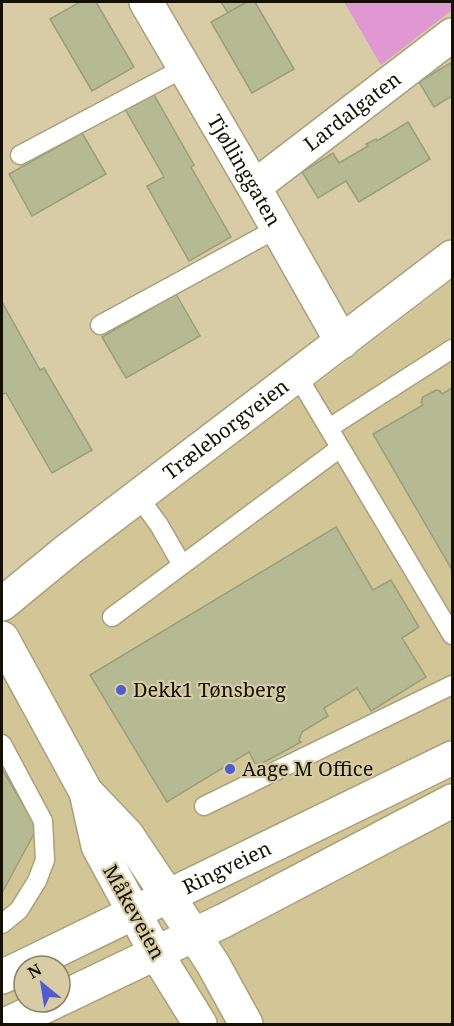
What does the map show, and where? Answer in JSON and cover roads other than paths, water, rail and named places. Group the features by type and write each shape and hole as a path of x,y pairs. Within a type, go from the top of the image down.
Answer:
{"street":[{"name":"Tjøllinggaten","path":"146,2 342,342"},
{"name":"Lardalgaten","path":"254,187 453,35"},
{"name":"Træleborgveien","path":"2,604 138,496 453,257"},
{"name":"Måkeveien","path":"2,638 86,792 126,835 169,896 213,964 246,1024"},
{"name":"Ringveien","path":"2,977 453,758"},
{"name":"Måkeveien","path":"86,792 98,846 133,913 200,1024"},
{"path":"72,993 194,935 453,801"},
{"path":"7,1024 28,1014"}],"lane":[{"path":"20,155 184,68"},
{"path":"100,325 278,228"},
{"path":"329,428 453,349"},
{"path":"297,375 453,635"},
{"path":"112,617 340,448"},
{"path":"138,496 159,525 182,565"},
{"path":"204,806 453,685"},
{"path":"2,744 44,821 45,860 37,881 19,910 2,924"}],"place":[{"name":"Dekk1 Tønsberg","path":"121,690"},
{"name":"Aage M Office","path":"230,769"}]}
